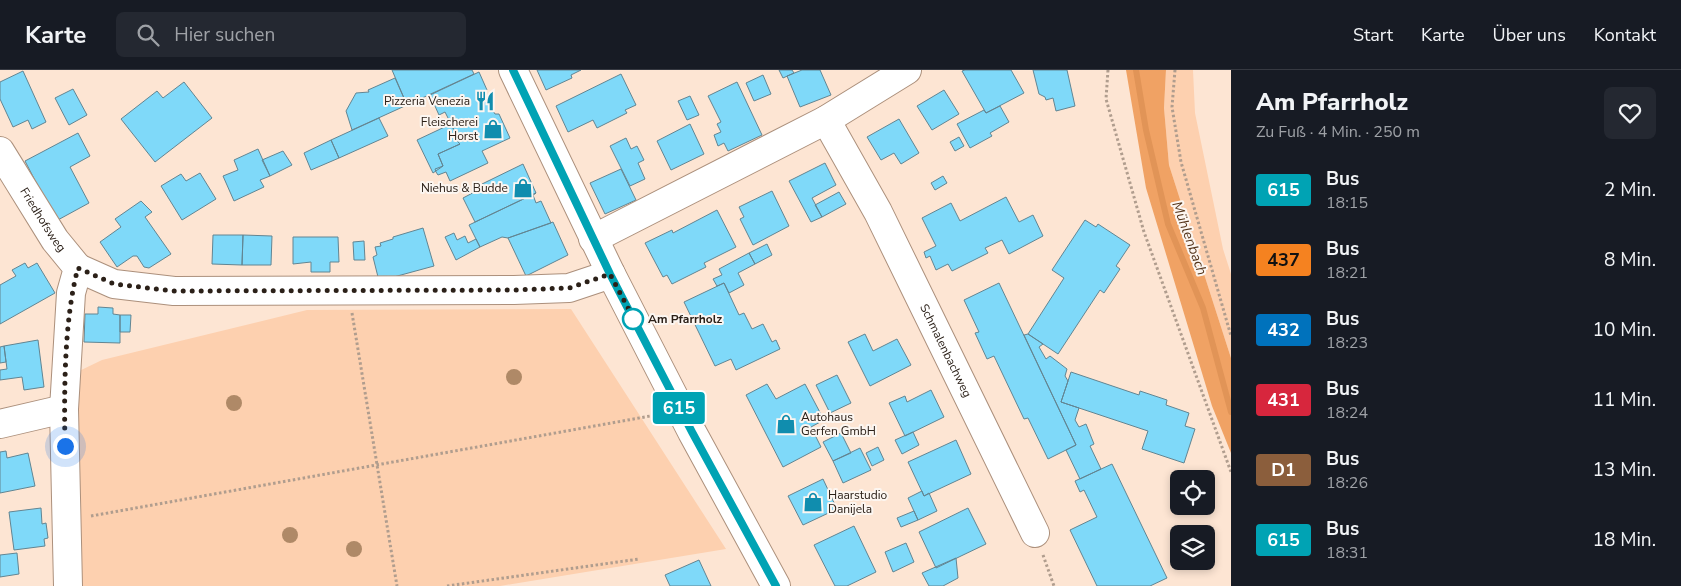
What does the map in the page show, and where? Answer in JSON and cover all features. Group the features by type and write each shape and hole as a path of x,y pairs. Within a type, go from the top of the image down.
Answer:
{"street":[{"path":"513,70 610,274 680,410 776,586"},
{"path":"593,239 826,120 907,70"},
{"name":"Schmalenbachweg","path":"826,120 878,212 1035,533"},
{"name":"Friedhofsweg","path":"0,151 55,240 78,268"},
{"path":"68,586 64,409 71,293 78,268 114,284 174,291 514,290 569,288 610,274"},
{"path":"0,424 64,409"}],"path":[{"path":"1108,70 1106,99 1144,232 1231,472"},
{"path":"1175,70 1172,107 1181,162 1231,336"},
{"path":"349,290 397,586"},
{"path":"66,520 680,410"},
{"path":"1035,533 1054,586"},
{"path":"447,586 639,559"}],"shaded area":[{"path":"1126,70 1166,70 1164,108 1169,165 1231,358 1231,453 1212,406 1146,188"},
{"path":"1166,70 1193,70 1195,113 1223,249 1231,274 1231,358 1169,165 1164,108"},
{"path":"571,309 726,549 500,586 80,586 73,374 102,360 307,310"}],"building":[{"path":"392,70 472,70 474,74 407,105"},
{"path":"537,70 581,70 571,75 572,78 546,90"},
{"path":"779,70 792,70 794,73 783,78"},
{"path":"802,70 820,70 831,95 800,107 787,76"},
{"path":"1011,70 1024,93 986,113 962,71"},
{"path":"1033,70 1067,70 1075,106 1056,111 1053,98 1046,100 1045,97 1039,94"},
{"path":"23,71 46,122 32,129 28,120 13,127 0,99 0,82"},
{"path":"479,72 487,90 483,92 485,98 495,114 499,114 510,138 482,151 488,163 450,181 446,172 438,175 436,172 435,169 443,166 438,154 460,144 452,136 456,134 445,112 439,115 430,95"},
{"path":"621,74 636,105 625,110 627,113 597,128 593,120 568,132 556,106"},
{"path":"763,75 771,94 754,101 746,83"},
{"path":"395,78 407,105 352,130 346,111 356,93 369,92 368,90"},
{"path":"184,82 212,118 155,162 121,119 157,91 163,98"},
{"path":"737,82 762,135 728,151 724,143 718,146 714,135 721,132 717,124 721,122 708,96"},
{"path":"73,89 87,115 69,125 55,98"},
{"path":"944,90 959,114 932,130 917,106"},
{"path":"690,96 699,115 687,120 678,101"},
{"path":"1000,106 1009,122 990,133 992,136 970,148 957,124 984,110 986,113"},
{"path":"379,118 388,136 339,158 331,140"},
{"path":"899,119 919,153 901,164 894,153 881,160 867,137"},
{"path":"451,124 456,134 452,136 460,144 438,154 443,166 433,173 417,140"},
{"path":"690,124 704,154 671,170 657,141"},
{"path":"78,133 90,156 70,167 89,203 56,221 25,161"},
{"path":"959,137 964,146 955,151 950,142"},
{"path":"626,138 631,149 637,146 644,160 638,163 645,179 630,186 610,146"},
{"path":"331,140 339,158 311,170 304,153"},
{"path":"258,149 270,176 260,180 264,187 234,201 223,176 238,170 234,160"},
{"path":"283,151 292,165 270,176 262,160"},
{"path":"825,163 836,185 812,198 822,217 811,222 789,181"},
{"path":"523,164 536,193 475,222 463,198 484,187 482,184"},
{"path":"621,169 636,200 605,214 590,183"},
{"path":"200,173 216,199 182,220 161,186 181,174 186,181"},
{"path":"943,176 947,183 935,190 931,183"},
{"path":"772,191 789,226 753,245 740,219 744,217 739,207"},
{"path":"839,192 846,204 822,217 815,205"},
{"path":"536,193 533,195 536,203 541,201 551,223 508,238 502,237 480,247 469,225"},
{"path":"1006,197 1019,222 1033,215 1043,236 1009,254 1002,240 985,248 988,253 952,271 948,264 936,270 930,256 926,258 924,252 936,246 922,218 951,203 960,221"},
{"path":"141,201 152,212 145,217 171,254 149,268 144,267 137,256 133,256 117,267 100,242 121,227 115,219"},
{"path":"717,210 736,247 704,263 706,267 672,284 667,275 663,277 645,243 672,230 673,233"},
{"path":"1085,220 1096,227 1098,224 1130,245 1116,266 1120,269 1104,293 1100,290 1058,354 1028,334 1064,278 1052,270"},
{"path":"553,222 568,255 526,276 508,238"},
{"path":"423,228 434,266 379,281 373,257 377,255 375,247 381,246 380,243 393,239 393,237"},
{"path":"454,233 457,240 465,236 468,243 476,239 480,247 456,260 445,237"},
{"path":"213,235 243,235 242,265 212,264"},
{"path":"243,235 272,236 271,265 242,265"},
{"path":"293,237 338,237 339,262 330,262 330,272 311,272 311,262 293,264"},
{"path":"364,241 365,260 354,260 353,242"},
{"path":"767,244 772,255 755,264 749,253"},
{"path":"749,253 755,264 738,273 744,285 729,293 724,283 717,286 713,279 722,275 719,269"},
{"path":"25,263 28,268 37,263 55,293 0,324 0,285 16,276 12,270"},
{"path":"724,283 739,315 744,313 752,329 763,324 772,342 776,340 780,349 736,370 731,359 715,366 684,302"},
{"path":"999,283 1076,445 1048,459 1028,418 1024,419 994,356 987,359 975,333 979,332 964,300"},
{"path":"98,307 113,308 113,314 120,315 120,343 84,342 85,314 98,314"},
{"path":"120,315 131,315 130,332 120,332"},
{"path":"865,334 873,351 897,339 911,365 870,386 848,342"},
{"path":"1028,334 1043,344 1039,347 1046,359 1050,356 1067,369 1065,376 1068,381 1061,402 1079,408 1075,420 1079,427 1086,424 1094,444 1090,446 1101,469 1080,479 1066,450 1076,445 1024,335"},
{"path":"38,340 44,387 24,390 22,377 0,380 0,370 7,369 4,346"},
{"path":"4,346 6,362 0,363 0,347"},
{"path":"1071,372 1139,395 1140,391 1167,400 1166,405 1189,413 1185,426 1195,429 1184,463 1142,449 1148,431 1061,402"},
{"path":"837,375 851,403 830,413 816,385"},
{"path":"767,384 776,399 805,384 824,420 811,427 821,447 783,467 746,395"},
{"path":"931,390 944,417 905,436 889,403 905,396 907,402"},
{"path":"913,432 919,445 902,454 895,440"},
{"path":"841,433 851,453 833,461 823,442"},
{"path":"956,440 971,474 924,496 908,462"},
{"path":"878,447 884,460 872,466 866,453"},
{"path":"860,448 871,470 843,483 833,461"},
{"path":"6,451 7,458 28,453 35,486 0,493 0,452"},
{"path":"1112,464 1167,578 1150,586 1097,586 1070,530 1097,517 1084,490 1080,492 1075,481"},
{"path":"823,479 837,509 803,525 788,496"},
{"path":"922,491 924,496 929,493 937,511 918,520 908,498"},
{"path":"41,508 42,524 46,523 48,538 44,539 45,546 14,550 9,512"},
{"path":"968,508 986,544 936,568 919,532"},
{"path":"914,511 918,520 901,527 897,518"},
{"path":"854,526 876,572 847,586 835,586 814,545"},
{"path":"906,543 914,562 893,572 885,552"},
{"path":"17,553 19,574 0,577 0,555"},
{"path":"956,558 958,578 943,586 929,586 922,573"},
{"path":"699,560 711,586 670,586 665,575"}],"waterway":[{"name":"Mühlenbach","path":"1136,70 1146,130 1168,224 1203,308 1231,412"}],"bus line":[{"name":"615","path":"513,70 610,274 692,432 776,586"}],"place":[{"name":"Pizzeria Venezia","path":"485,101"},
{"name":"Fleischerei Horst","path":"493,129"},
{"name":"Niehus & Budde","path":"523,188"},
{"name":"Am Pfarrholz","path":"633,319"},
{"name":"Autohaus Gerfen GmbH","path":"786,424"},
{"name":"Haarstudio Danijela","path":"813,502"}],"route":[{"path":"65,446 64,409 71,293 78,268 114,284 174,291 514,290 569,288 610,274 637,325 633,319"}]}
